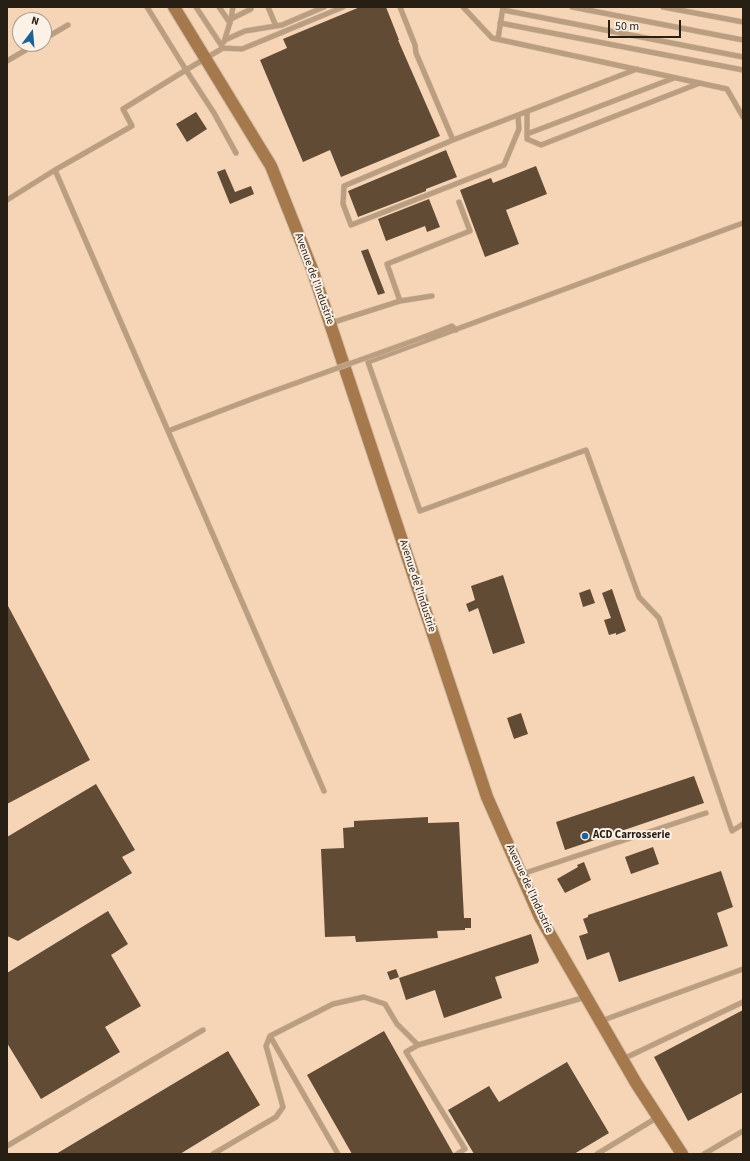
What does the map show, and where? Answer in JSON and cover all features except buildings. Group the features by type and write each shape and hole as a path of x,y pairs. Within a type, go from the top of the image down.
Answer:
{"street":[{"name":"Avenue de l'Industrie","path":"174,7 271,166 312,269 487,797 540,917 636,1084 682,1154"}],"lane":[{"path":"147,7 214,113 236,153"},
{"path":"196,7 223,48"},
{"path":"219,7 230,21"},
{"path":"223,48 232,7"},
{"path":"230,21 251,9 251,7"},
{"path":"268,7 276,26"},
{"path":"225,40 245,31 282,25 324,7"},
{"path":"7,200 55,170 132,126 123,109 223,48 242,49 344,7"},
{"path":"400,7 415,45 416,53 453,140"},
{"path":"463,7 492,38 498,40 727,89 743,117"},
{"path":"572,7 743,40"},
{"path":"663,7 743,22"},
{"path":"498,40 503,9 743,57"},
{"path":"500,23 743,70"},
{"path":"52,35 68,25"},
{"path":"7,61 22,52"},
{"path":"518,115 519,129 504,165 351,225 343,204 344,186 453,140 637,69"},
{"path":"527,134 675,78"},
{"path":"527,112 527,139 541,145 700,83"},
{"path":"55,170 324,791"},
{"path":"400,302 387,264 470,231 459,202"},
{"path":"743,222 368,362 420,511 586,450 639,597 659,618 732,831 743,824"},
{"path":"330,324 400,302 432,296"},
{"path":"168,431 452,326 456,330"},
{"path":"521,874 706,814"},
{"path":"600,1021 743,969"},
{"path":"213,1154 276,1117 283,1107 266,1046 270,1036 334,1004 364,997 385,1004 397,1024 418,1045"},
{"path":"457,1154 465,1150 406,1052 418,1045 586,997"},
{"path":"622,1059 743,1002"},
{"path":"7,1146 203,1030"},
{"path":"270,1036 338,1154"},
{"path":"597,1154 658,1117"},
{"path":"704,1154 743,1131"}],"shaded area":[{"path":"7,7 743,7 743,1154 7,1154"}],"place":[{"name":"ACD Carrosserie","path":"585,836"}]}
